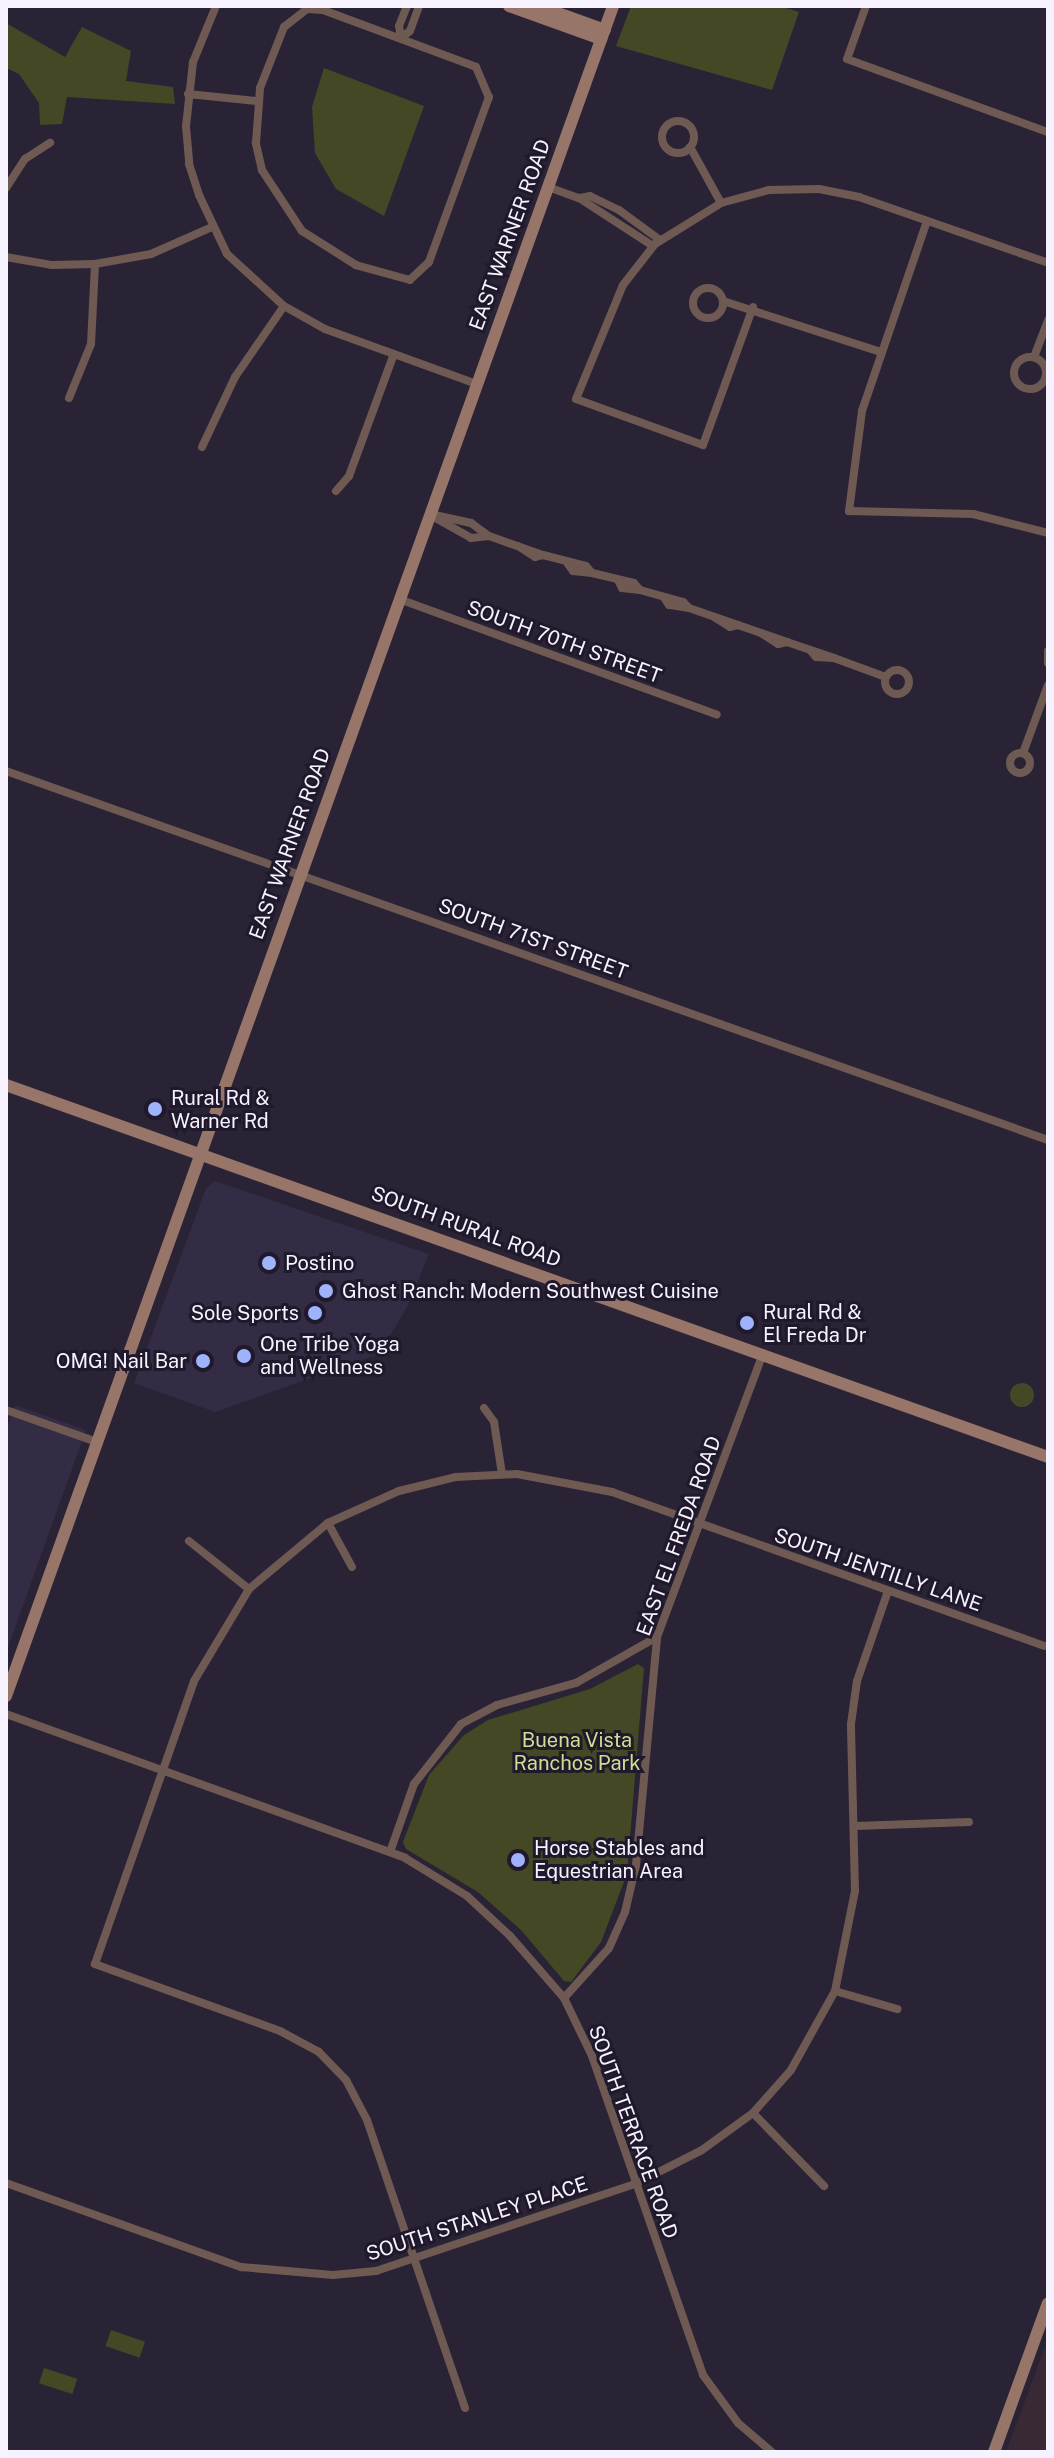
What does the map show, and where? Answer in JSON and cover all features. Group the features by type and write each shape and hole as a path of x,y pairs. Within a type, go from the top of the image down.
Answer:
{"main road":[{"path":"509,6 603,35"},
{"path":"538,6 603,35"},
{"name":"EAST WARNER ROAD","path":"6,1696 613,6"},
{"name":"SOUTH RURAL ROAD","path":"6,1085 1048,1457"},
{"path":"994,2452 1048,2303"}],"street":[{"path":"216,6 193,62 188,94 189,164 212,227 227,254 284,306 325,329 477,384"},
{"path":"401,38 399,26 407,6"},
{"path":"401,38 410,31 419,6"},
{"path":"866,6 847,59 1048,132"},
{"path":"323,10 401,38 476,67 489,97 429,262 410,280 329,251 285,211 262,170 256,143 257,101 275,45 293,15 323,10"},
{"path":"188,94 257,101"},
{"path":"690,147 671,151 663,141 664,129 677,120 688,123 694,132 690,147 721,203"},
{"path":"6,188 25,159 50,143"},
{"path":"548,187 579,198 656,243"},
{"path":"753,307 703,445 576,399 623,285 656,243 721,203 769,190 819,189 927,221 1048,263"},
{"path":"579,198 590,196 626,214 656,243"},
{"path":"619,224 626,214"},
{"path":"927,221 878,351 862,411 849,511 973,514 1048,533"},
{"path":"6,257 52,265 95,264 151,254 212,227"},
{"path":"69,398 91,344 95,264"},
{"path":"723,301 753,307 878,351"},
{"path":"202,447 235,377 284,306"},
{"path":"1034,357 1048,320"},
{"path":"336,491 349,476 394,354"},
{"path":"430,514 450,531 471,538 489,536"},
{"path":"430,514 471,523 489,536 518,546 535,557 543,555 568,564 573,571 592,573 619,582 631,592 640,590 665,599 669,605 714,617 730,627 738,625 761,633 778,644 787,642 810,650 816,657 834,658 886,677"},
{"name":"SOUTH 70TH STREET","path":"399,599 717,715"},
{"path":"1048,651 1048,663"},
{"path":"1023,753 1043,712 1048,685"},
{"name":"SOUTH 71ST STREET","path":"6,771 1048,1140"},
{"name":"EAST EL FREDA ROAD","path":"564,1998 609,1948 625,1912 636,1865 657,1637 763,1354"},
{"path":"484,1408 494,1422 502,1474"},
{"path":"6,1410 97,1442"},
{"name":"SOUTH JENTILLY LANE","path":"415,2258 367,2120 346,2080 319,2052 280,2031 95,1964 194,1681 249,1589 328,1523 399,1491 456,1477 502,1474 580,1482 1044,1646"},
{"path":"328,1523 352,1567"},
{"path":"189,1541 249,1589"},
{"name":"SOUTH STANLEY PLACE","path":"6,2183 241,2267 333,2275 376,2271 635,2184 702,2150 753,2113 791,2070 835,1991 855,1891 851,1724 857,1681 888,1591"},
{"path":"390,1852 414,1784 461,1724 497,1705 576,1683 657,1637"},
{"name":"SOUTH TERRACE ROAD","path":"6,1714 390,1852 467,1896 510,1936 564,1998 592,2056 703,2375 738,2423 772,2452"},
{"path":"855,1826 969,1822"},
{"path":"835,1991 897,2009"},
{"path":"753,2113 824,2186"},
{"path":"415,2258 465,2408"}],"shaded area":[{"path":"215,1181 429,1254 407,1307 379,1354 215,1412 134,1383 206,1188"},
{"path":"15,1405 86,1430 6,1653 6,1431"},
{"path":"1048,2339 1048,2452 1006,2452"}],"green space":[{"path":"631,6 780,6 799,12 772,90 616,46"},
{"path":"6,23 65,57 82,27 131,51 126,81 173,87 175,104 67,97 62,124 40,125 39,103 19,74 6,68"},
{"path":"324,68 424,106 384,216 336,189 315,153 312,107"},
{"path":"1022,1383 1030,1387 1034,1395 1030,1403 1022,1407 1014,1403 1010,1395 1014,1387"},
{"name":"Buena Vista Ranchos Park","path":"638,1664 644,1668 627,1874 601,1942 571,1982 564,1981 521,1930 478,1892 406,1849 403,1842 429,1775 464,1735 488,1720 590,1689"},
{"path":"111,2330 145,2342 140,2358 105,2346"},
{"path":"44,2368 77,2379 72,2394 39,2383"}],"place":[{"name":"Rural Rd & Warner Rd","path":"155,1109"},
{"name":"Postino","path":"269,1263"},
{"name":"Ghost Ranch: Modern Southwest Cuisine","path":"326,1291"},
{"name":"Sole Sports","path":"315,1313"},
{"name":"Rural Rd & El Freda Dr","path":"747,1323"},
{"name":"One Tribe Yoga and Wellness","path":"244,1356"},
{"name":"OMG! Nail Bar","path":"203,1361"},
{"name":"Horse Stables and Equestrian Area","path":"518,1860"}]}
